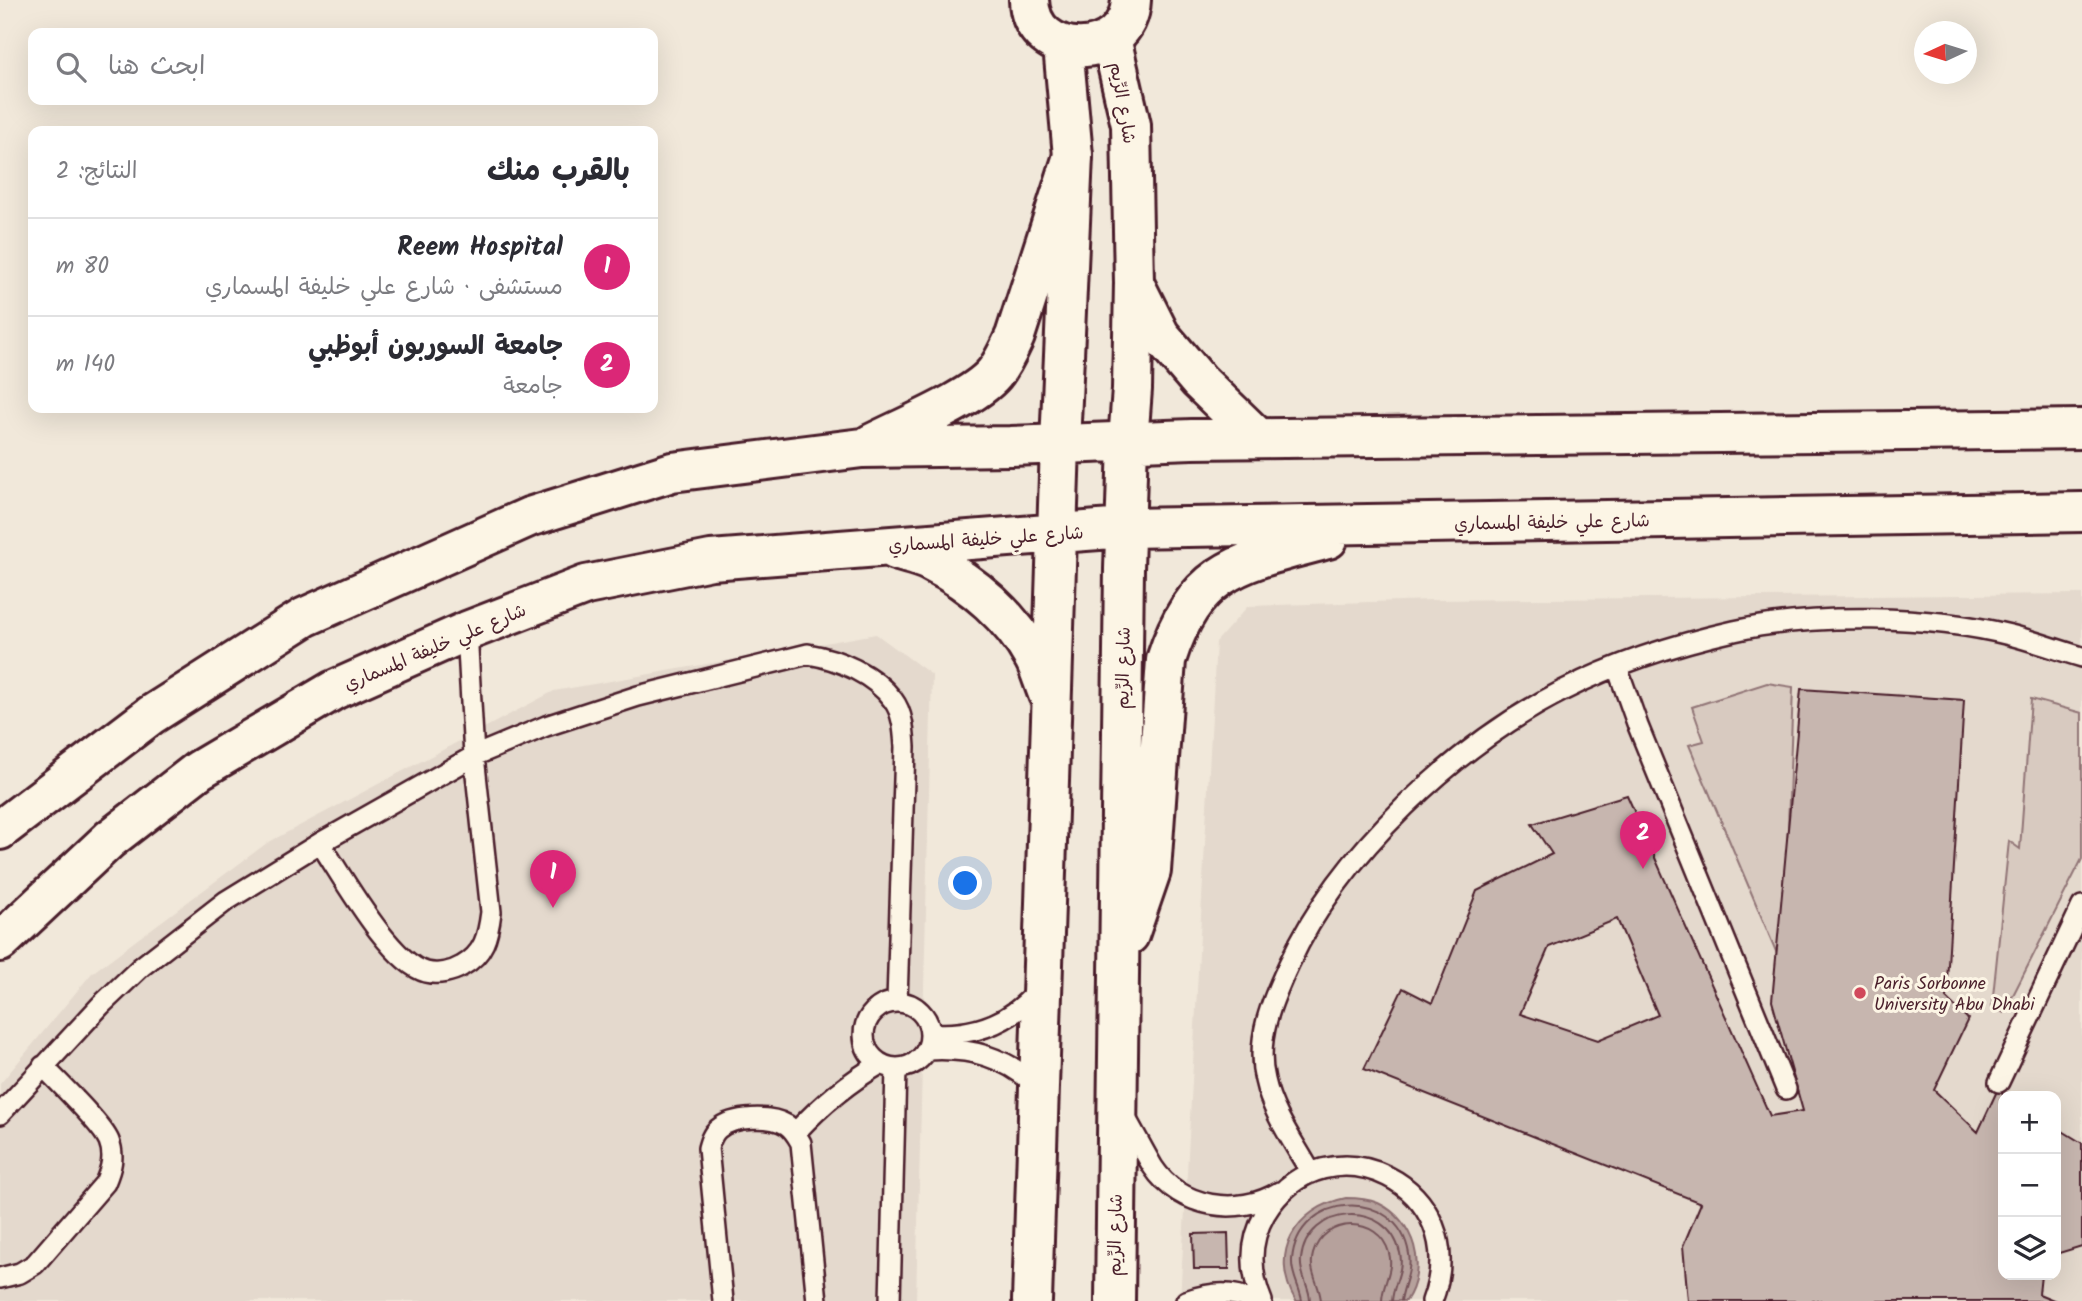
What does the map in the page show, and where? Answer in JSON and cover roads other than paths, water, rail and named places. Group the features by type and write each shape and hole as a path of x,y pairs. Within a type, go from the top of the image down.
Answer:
{"street":[{"path":"1029,0 1036,24 1048,37 1063,46 1080,48 1096,46 1111,38 1123,25 1131,8 1131,0"},
{"name":"شارع الرِّيم","path":"1111,38 1131,125 1134,283 1125,528 1115,1301"},
{"path":"1031,1301 1060,444 1073,156 1063,46"},
{"path":"862,448 972,393 993,376 1015,336 1073,156"},
{"path":"1134,283 1160,335 1199,381 1258,438"},
{"path":"0,830 152,715 305,617 529,517 672,472 862,448 1258,438 2082,429"},
{"name":"شارع علي خليفة المسماري","path":"0,942 110,839 199,770 334,690 467,631 586,585 711,560 1125,528 2082,512"},
{"path":"1118,967 1151,871 1167,660 1176,631 1191,604 1215,579 1247,561 1378,525"},
{"path":"883,547 929,561 971,585 1007,618 1034,658 1052,704"}],"lane":[{"path":"1311,1173 1273,1105 1264,1079 1264,1029 1275,994 1301,939 1353,863 1415,796 1485,738 1564,691 1617,667 1647,655 1735,631 1826,619 1918,621 2008,635 2082,657"},
{"path":"320,843 387,942 407,962 426,972 452,972 474,960 488,938 491,912 474,756 467,631"},
{"path":"0,1114 43,1066 141,967 226,901 320,843 474,756 546,726 593,709 808,654 829,658 852,668 879,685 894,701 903,726 905,747 897,1002"},
{"path":"1617,667 1786,1089"},
{"path":"1999,1082 2082,906"},
{"path":"929,1041 984,1029 1007,1019 1026,1004 1042,985"},
{"path":"796,1132 820,1106 848,1083 888,1066 908,1067 920,1060 929,1041 927,1021 909,1004 884,1004 867,1020 865,1044 870,1055 888,1066"},
{"path":"929,1041 984,1054 1022,1073 1038,1087"},
{"path":"0,1278 20,1273 35,1264 105,1183 110,1172 112,1158 108,1140 43,1066"},
{"path":"888,1066 890,1301"},
{"path":"1117,1102 1154,1168 1173,1187 1187,1196 1213,1205 1240,1207 1265,1200 1311,1173 1334,1167 1357,1167 1379,1172 1400,1183 1417,1198 1430,1217 1438,1239 1441,1262 1438,1285 1432,1301"},
{"path":"723,1301 708,1148 717,1129 727,1123 763,1119 786,1124 796,1132 801,1143 817,1301"},
{"path":"1262,1301 1252,1265 1254,1242 1261,1221 1273,1202 1288,1186"},
{"path":"1186,1301 1201,1295 1223,1293 1253,1301"}],"water":[{"path":"1346,1198 1378,1203 1391,1211 1409,1233 1417,1260 1413,1288 1406,1301 1296,1301 1288,1283 1285,1266 1286,1250 1291,1236 1300,1223 1313,1212 1328,1203"}],"place":[{"name":"جامعة السوربون أبوظبي","path":"1643,869"},
{"name":"Reem Hospital","path":"553,908"},
{"name":"Paris Sorbonne University Abu Dhabi","path":"1860,993"}]}
